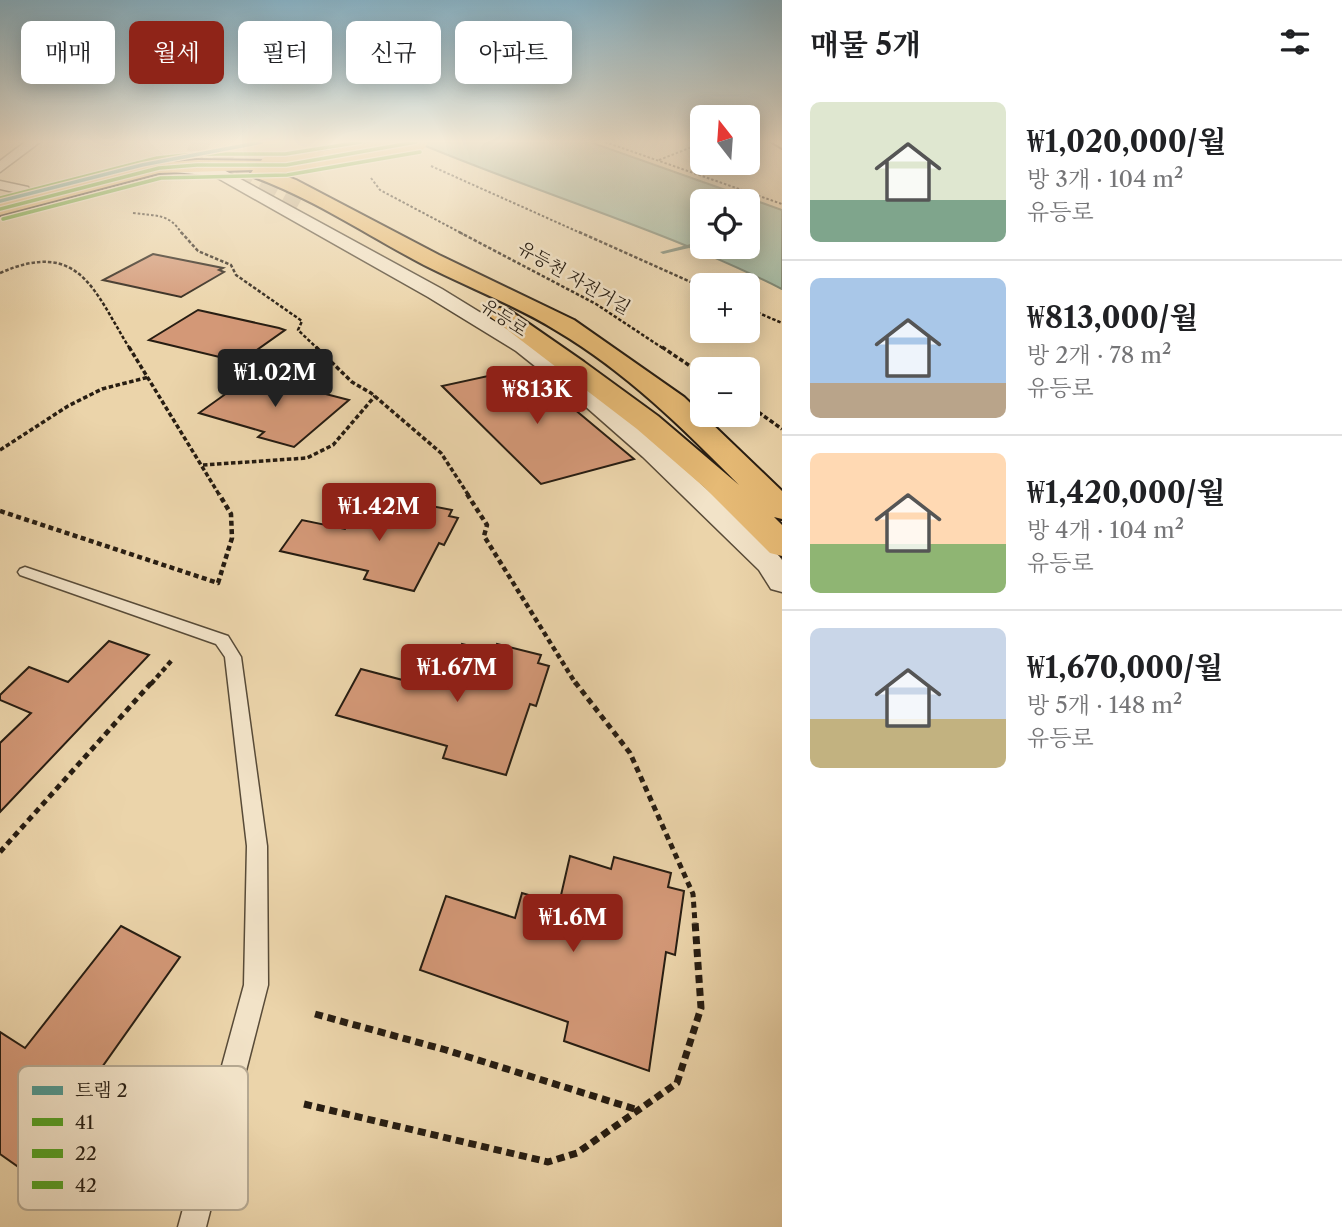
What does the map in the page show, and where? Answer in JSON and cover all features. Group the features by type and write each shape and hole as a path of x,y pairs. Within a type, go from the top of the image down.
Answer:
{"main road":[{"path":"0,209 38,199"},
{"name":"유등로","path":"307,199 458,287 598,384 702,468 782,545"},
{"path":"308,199 503,295"},
{"path":"359,199 430,244 503,295"},
{"name":"유등로","path":"503,295 565,326 664,396 782,509"}],"street":[{"path":"266,199 435,293 523,347 593,401 652,452 769,563 782,582"}],"lane":[{"path":"25,572 222,640 233,657 257,845 256,985 235,1066"},
{"path":"192,1227 196,1210"}],"path":[{"name":"유등천 자전거길","path":"398,199 574,292 690,366"},
{"path":"507,199 690,282"},
{"path":"134,213 168,218 175,222 184,238 198,251 231,265 236,275 302,321 298,330 352,382 375,396 441,453 487,525 484,536 582,693 630,753 693,894 701,1008 677,1083 577,1153 548,1162 304,1104"},
{"path":"0,273 15,266 43,262 66,264 89,283 231,514 232,538 218,583 0,511"},
{"path":"760,313 782,323"},
{"path":"0,450 68,406 102,389 149,377"},
{"path":"203,465 307,458 333,445 375,396"},
{"path":"760,413 782,429"},
{"path":"0,852 172,660"},
{"path":"315,1014 446,1050 639,1110"}],"shaded area":[{"path":"565,199 690,199 690,247 647,230"},
{"path":"760,202 782,210 782,289 760,278 760,273 748,273 717,259 760,259"}],"building":[{"path":"153,254 223,268 219,270 224,272 181,297 103,280"},
{"path":"198,310 285,330 240,362 149,340"},
{"path":"525,368 634,459 541,484 442,386"},
{"path":"252,375 349,400 294,447 258,437 264,432 199,413"},
{"path":"388,503 413,508 416,503 452,510 449,516 458,518 444,545 439,543 414,591 364,579 368,571 280,551 302,520 345,529 352,519 375,523"},
{"path":"109,641 149,655 0,812 0,743 31,713 0,700 0,695 29,667 68,682"},
{"path":"462,644 494,652 497,644 541,655 538,663 549,666 536,706 530,704 506,775 443,758 447,746 336,715 361,669 414,683 421,667 449,674"},
{"path":"570,856 611,869 614,857 671,873 668,887 684,891 675,955 666,952 649,1071 564,1041 568,1022 420,970 446,896 515,918 522,893 559,904"},
{"path":"121,926 180,957 103,1066 18,1066 18,1167 0,1154 0,1032 25,1048"}],"waterway":[{"path":"663,252 690,246"}],"tunnel":[{"path":"295,199 300,202"}],"tram line":[{"name":"2","path":"0,201 7,199"}],"transit line":[{"name":"41","path":"0,209 38,199"},
{"name":"22","path":"3,219 79,199"}]}
